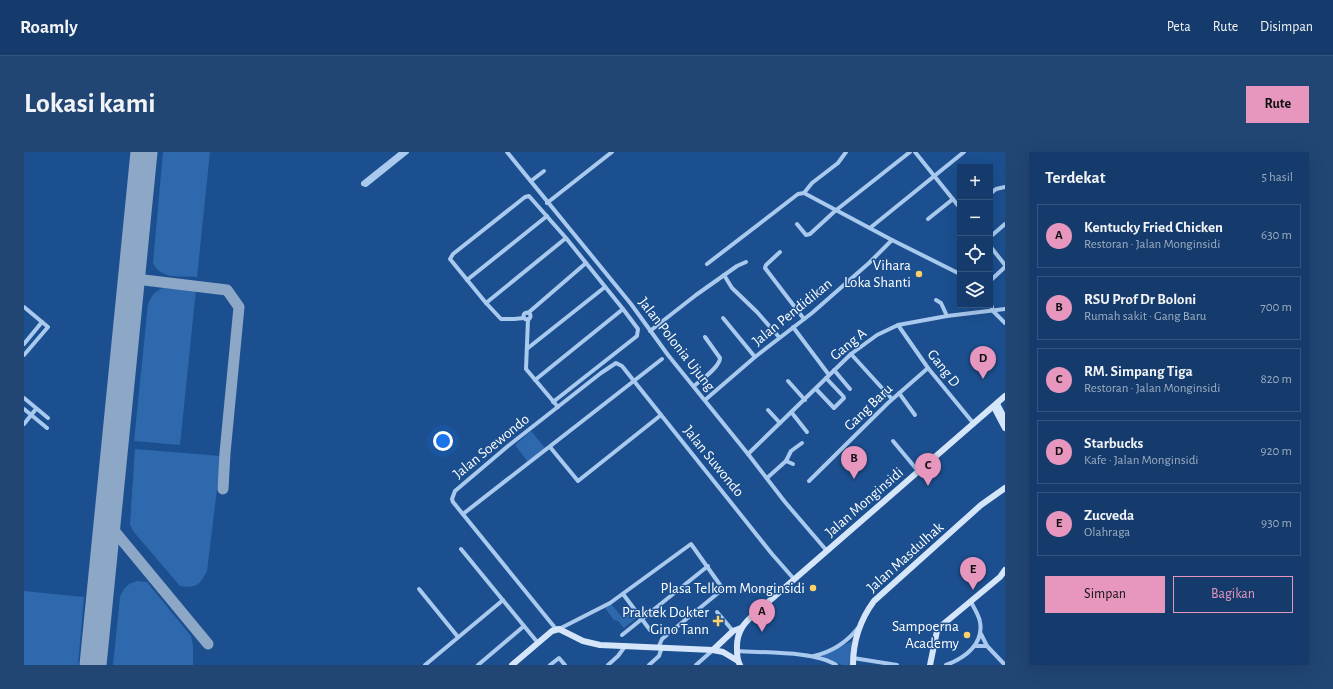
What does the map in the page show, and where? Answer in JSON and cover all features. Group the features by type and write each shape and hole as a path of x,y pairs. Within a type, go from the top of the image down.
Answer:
{"main road":[{"name":"Jalan Monginsidi","path":"713,650 733,631 741,628 794,579 1005,396"},
{"path":"996,405 1005,424"},
{"name":"Jalan Masdulhak","path":"853,665 853,651 861,623 868,610 881,595 981,506 1005,488"},
{"path":"930,665 937,631 1000,577 1005,570"},
{"path":"739,663 737,651 738,634 741,628"},
{"path":"512,665 552,631 558,629 583,641 600,645 713,650 723,652 739,663"}],"street":[{"path":"402,152 388,165 366,185 363,184 363,183 388,165 407,152"},
{"name":"Jalan Polonia Ujung","path":"507,152 631,304 668,355 767,478 789,508 827,551"},
{"path":"547,202 612,152"},
{"path":"804,194 812,183 835,165 846,152"},
{"path":"798,224 807,235 815,230 835,211 910,152"},
{"path":"915,152 957,205"},
{"path":"870,228 964,152"},
{"path":"531,181 544,171"},
{"path":"993,192 996,189 1005,187"},
{"path":"707,264 798,194 804,194 957,272"},
{"path":"553,402 637,336 638,329 623,309 566,238 531,196 526,196 453,254 450,259 501,319 514,320 526,319 530,315 528,313 586,263"},
{"path":"928,219 952,199"},
{"path":"467,280 547,216"},
{"path":"991,236 1005,224"},
{"path":"486,303 566,238"},
{"name":"Jalan Pendidikan","path":"705,400 779,337 804,319 848,282 892,240"},
{"path":"993,250 1005,266 993,278"},
{"path":"780,252 766,265 765,268 804,319"},
{"path":"650,330 696,294 746,262"},
{"path":"724,275 732,288 757,312 779,337"},
{"path":"528,348 605,287"},
{"path":"936,300 941,302 947,316"},
{"path":"24,307 47,326 47,328 24,355"},
{"path":"992,308 993,311 1005,323"},
{"path":"535,380 623,309"},
{"name":"Gang A","path":"748,454 792,413 834,370 870,339 898,326 947,316 1005,309"},
{"path":"723,318 755,357"},
{"path":"526,319 528,348 526,367 558,407"},
{"path":"24,344 42,322"},
{"name":"Gang D","path":"898,326 928,368 974,424"},
{"path":"793,327 827,377 844,396 844,398 834,408 816,389"},
{"path":"694,386 720,362 720,358 705,337"},
{"path":"851,354 892,400"},
{"path":"649,665 659,656 662,639 723,590 708,566 691,544 610,603 558,629 463,514 662,359"},
{"name":"Jalan Suwondo","path":"612,365 616,363 620,364 772,554 794,579"},
{"name":"Jalan Soewondo","path":"463,514 452,499 455,491 508,446 612,365"},
{"name":"Gang Baru","path":"809,481 899,393 928,368"},
{"path":"834,370 850,389"},
{"path":"788,381 805,400"},
{"path":"899,393 915,415"},
{"path":"24,398 48,418"},
{"path":"24,409 47,428"},
{"path":"24,424 36,409"},
{"path":"768,410 780,423"},
{"path":"792,413 807,432"},
{"path":"550,447 578,481 661,415"},
{"path":"893,441 918,471"},
{"path":"767,478 786,461 790,453 802,443"},
{"path":"786,461 792,464"},
{"path":"461,549 538,643"},
{"path":"622,635 708,566"},
{"path":"419,589 458,637"},
{"path":"623,594 650,630"},
{"path":"425,665 503,600"},
{"path":"971,602 980,621 981,634 987,646 1005,665"},
{"path":"717,612 733,631"},
{"path":"814,656 840,644 852,634 861,623"},
{"path":"478,665 524,626"},
{"path":"946,665 961,659 971,651 981,634"},
{"path":"608,665 618,656 626,645"},
{"path":"975,646 987,646"},
{"name":"Jalan Monginsidi","path":"696,665 713,650"},
{"path":"737,651 814,656 832,662 836,665"},
{"path":"550,665 559,658 565,665"},
{"path":"853,658 897,665"}],"shaded area":[{"path":"163,152 210,152 197,277 178,277 166,275 153,263"},
{"path":"163,288 196,290 180,445 134,441 148,304 154,294"},
{"path":"531,431 545,448 528,462 515,445"},
{"path":"135,449 221,456 207,571 200,582 194,586 180,586 133,531 130,524"},
{"path":"137,581 147,582 191,636 193,645 193,665 113,665 120,597 126,586"},
{"path":"24,591 84,597 78,665 24,665"},
{"path":"611,604 622,617 633,608 639,616 624,628 618,621 614,620 605,608"},
{"path":"852,641 851,665 842,665 822,656"}],"taxiway":[{"path":"144,280 227,290 239,307 223,489"},
{"path":"107,522 208,644"}],"runway":[{"path":"93,665 144,152"}],"place":[{"name":"Vihara Loka Shanti","path":"919,274"},
{"name":"Starbucks","path":"983,379"},
{"name":"RSU Prof Dr Boloni","path":"854,479"},
{"name":"RM. Simpang Tiga","path":"928,486"},
{"name":"Plasa Telkom Monginsidi","path":"813,588"},
{"name":"Zucveda","path":"973,590"},
{"name":"Praktek Dokter Gino Tann","path":"718,621"},
{"name":"Kentucky Fried Chicken","path":"762,632"},
{"name":"Sampoerna Academy","path":"967,635"}]}
